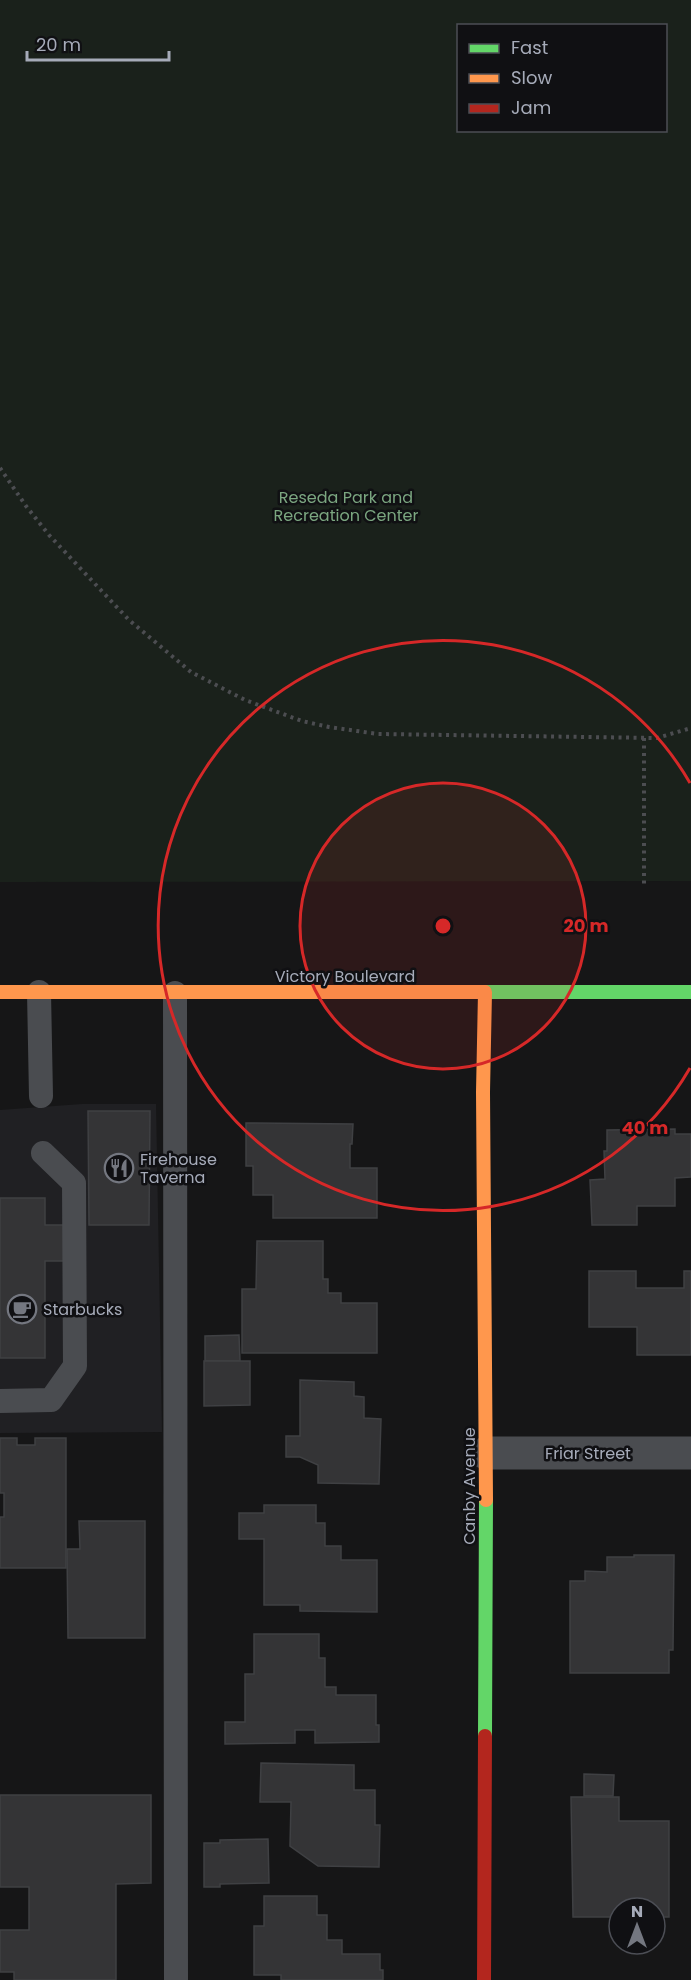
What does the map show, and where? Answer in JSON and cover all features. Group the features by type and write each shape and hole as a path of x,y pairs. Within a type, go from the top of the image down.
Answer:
{"street":[{"name":"Victory Boulevard","path":"0,992 691,992"},
{"name":"Canby Avenue","path":"484,992 486,1453 484,1980"},
{"name":"Friar Street","path":"486,1453 691,1453"}],"lane":[{"path":"39,992 41,1096"},
{"path":"175,993 176,1980"},
{"path":"0,1401 51,1400 75,1366 74,1184 43,1153"}],"path":[{"path":"0,468 49,535 129,620 191,672 245,700 302,721 378,734 657,738 691,728"},
{"path":"644,738 644,888"}],"shaded area":[{"path":"82,1104 156,1104 162,1432 0,1433 0,1110"}],"green space":[{"name":"Reseda Park and Recreation Center","path":"0,0 691,0 691,881 0,882"}],"building":[{"name":"Firehouse Taverna","path":"88,1111 150,1111 149,1225 89,1225"},
{"path":"246,1123 353,1124 350,1168 377,1168 377,1218 273,1218 273,1195 253,1195 253,1166 246,1166"},
{"path":"675,1129 675,1134 691,1134 691,1177 675,1178 675,1206 637,1206 637,1225 592,1225 590,1180 605,1179 604,1151 607,1151 607,1130"},
{"name":"Starbucks","path":"0,1198 45,1198 45,1225 64,1225 65,1261 45,1261 45,1358 0,1358"},
{"path":"257,1241 323,1241 323,1279 328,1279 328,1293 341,1293 341,1303 377,1303 377,1353 242,1353 242,1289 256,1289"},
{"path":"589,1271 636,1271 636,1288 684,1288 684,1271 691,1271 691,1355 637,1355 637,1327 589,1327"},
{"path":"239,1335 240,1361 205,1361 205,1336"},
{"path":"204,1361 250,1361 250,1405 204,1406"},
{"path":"300,1380 354,1382 354,1396 364,1397 364,1418 381,1419 379,1484 318,1483 318,1465 300,1457 286,1457 286,1436 300,1436"},
{"path":"0,1438 17,1438 17,1445 35,1445 35,1438 66,1438 66,1568 0,1568 0,1517 4,1517 4,1493 0,1493"},
{"path":"264,1505 316,1505 316,1523 325,1523 325,1546 341,1546 341,1560 377,1560 377,1612 300,1611 300,1605 264,1605 264,1539 239,1539 239,1513 264,1513"},
{"path":"79,1521 145,1521 145,1638 68,1638 67,1549 80,1549"},
{"path":"634,1555 674,1555 673,1650 669,1650 669,1673 570,1673 570,1581 585,1581 585,1571 607,1572 607,1557 634,1557"},
{"path":"254,1634 319,1634 319,1658 325,1658 325,1687 336,1687 336,1695 376,1695 376,1725 379,1725 379,1742 315,1743 315,1730 295,1730 295,1743 225,1744 225,1722 245,1722 245,1674 254,1674"},
{"path":"261,1763 354,1765 354,1790 375,1790 375,1825 380,1825 379,1867 318,1866 290,1846 291,1802 260,1802"},
{"path":"584,1774 614,1775 613,1796 584,1796"},
{"path":"0,1795 151,1795 151,1883 116,1884 116,1980 14,1980 14,1972 0,1972 0,1930 29,1930 29,1887 0,1887"},
{"path":"571,1797 619,1797 619,1821 669,1821 669,1917 667,1917 667,1896 607,1896 607,1917 573,1917"},
{"path":"268,1839 269,1883 220,1884 220,1887 204,1887 204,1843 220,1843 220,1840"},
{"path":"264,1896 317,1896 317,1915 327,1915 327,1940 342,1940 342,1954 380,1954 380,1970 383,1970 383,1980 281,1980 281,1975 254,1975 254,1926 264,1926"}],"traffic: fast":[{"path":"484,992 691,992"},
{"path":"485,1736 486,1500"}],"traffic: slow":[{"path":"0,992 484,992"},
{"path":"485,992 483,1092 486,1500"}],"traffic: jam":[{"path":"484,1980 485,1736"}],"place":[{"name":"Firehouse Taverna","path":"119,1168"},
{"name":"Starbucks","path":"22,1309"}]}
